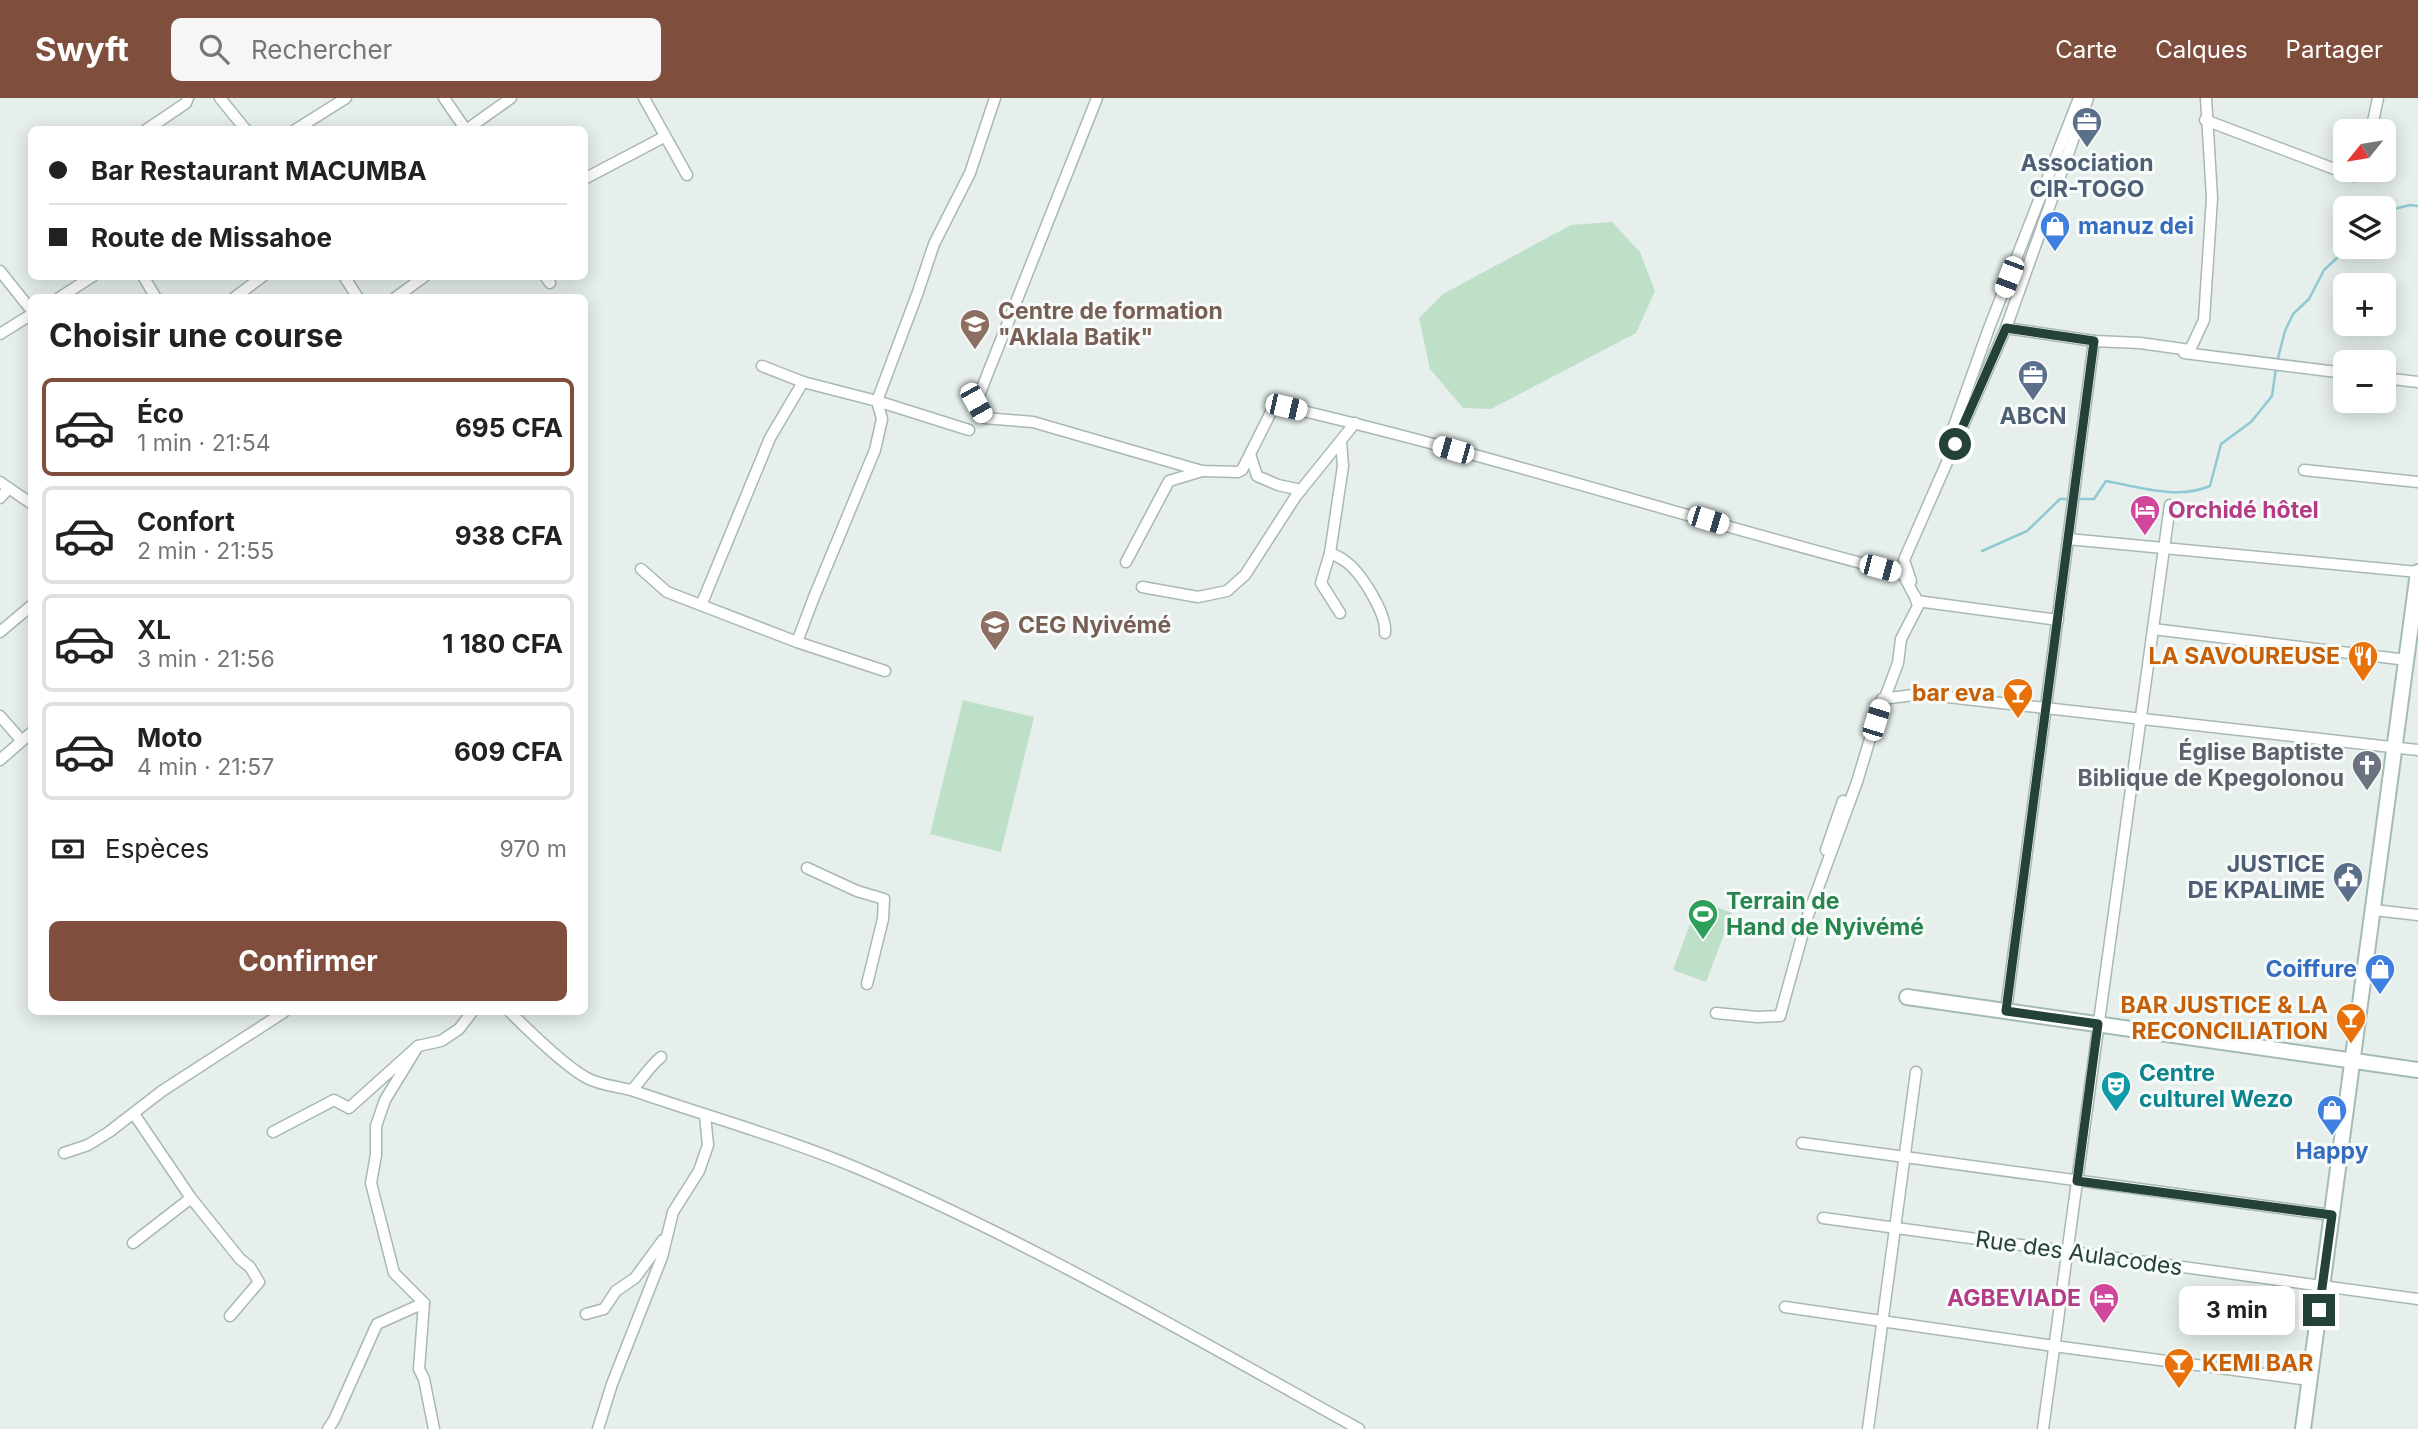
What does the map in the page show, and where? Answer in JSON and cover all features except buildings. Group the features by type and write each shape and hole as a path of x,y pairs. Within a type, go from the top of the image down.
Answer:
{"main road":[{"path":"2303,1429 2418,572"},
{"path":"1907,997 2418,1069"}],"street":[{"path":"152,126 186,103 188,98"},
{"path":"220,98 243,126"},
{"path":"302,126 346,98"},
{"path":"444,98 463,126"},
{"path":"472,126 511,98"},
{"path":"644,98 687,175"},
{"path":"797,642 875,450 882,419 877,401 933,244 970,173 995,98"},
{"path":"1097,98 976,403 984,418 1033,422 1202,471 1238,472 1242,470 1272,410 1278,406 1355,423 1590,486 1902,574 1917,601 2058,620"},
{"path":"1902,574 1989,328 2079,98"},
{"path":"1813,890 1834,826 1898,663 1901,639 1918,606 1905,560 2006,328 2088,98"},
{"path":"2006,328 2094,341 2140,343 2190,350 2204,320 2212,198 2206,98"},
{"path":"2206,98 2212,227 2207,304"},
{"path":"2374,119 2378,98"},
{"path":"2206,120 2333,168"},
{"path":"588,177 664,137"},
{"path":"0,271 28,307"},
{"path":"64,294 87,280"},
{"path":"239,294 258,280"},
{"path":"400,294 420,280"},
{"path":"0,334 28,315"},
{"path":"1989,328 2333,371"},
{"path":"2006,1011 2094,341"},
{"path":"762,366 803,382 877,401 969,430"},
{"path":"2396,379 2418,382"},
{"path":"702,603 770,438 803,382"},
{"path":"1142,587 1198,597 1227,591 1245,575 1301,490 1355,423"},
{"path":"1340,613 1321,583 1330,553 1343,466 1342,442"},
{"path":"1250,454 1257,476 1278,485 1301,490"},
{"path":"2304,470 2418,482"},
{"path":"1126,562 1169,481 1202,471"},
{"path":"0,498 5,485 28,501"},
{"path":"2043,1429 2170,505"},
{"path":"2068,540 2418,572"},
{"path":"1330,553 1346,561 1360,575 1384,618 1385,634"},
{"path":"640,569 667,592 702,603 797,642 885,671"},
{"path":"0,632 28,608"},
{"path":"2152,629 2407,660"},
{"path":"1716,1013 1780,1016 1807,918 1857,782 1882,699 1921,694 2418,750"},
{"path":"0,716 21,740"},
{"path":"0,760 28,735"},
{"path":"807,868 857,891 884,899 883,919 867,984"},
{"path":"2374,911 2418,915"},
{"path":"64,1153 88,1145 162,1091 280,1015"},
{"path":"273,1132 334,1100 349,1108 418,1046 441,1041 459,1029 470,1015"},
{"path":"513,1015 590,1080 632,1090 856,1168 981,1225 1113,1293 1359,1429"},
{"path":"418,1046 385,1100 379,1117 371,1183 394,1273 424,1303 419,1369 424,1379 434,1429"},
{"path":"632,1090 646,1076 648,1067 661,1058"},
{"path":"1868,1429 1916,1072"},
{"path":"134,1114 191,1198 240,1259 250,1267 259,1282 230,1316"},
{"path":"598,1429 612,1384 647,1297 673,1212 699,1171 708,1145 705,1115"},
{"path":"1802,1143 2332,1215"},
{"path":"133,1243 191,1198"},
{"name":"Rue des Aulacodes","path":"1823,1218 2418,1299"},
{"path":"586,1314 604,1309 616,1291 635,1278 667,1234"},
{"path":"328,1429 377,1324 424,1303"},
{"path":"1785,1307 2309,1380"}],"green space":[{"path":"1612,222 1640,252 1655,291 1636,333 1491,409 1463,408 1430,369 1419,318 1443,294 1571,225"},
{"path":"963,700 1034,717 1001,852 930,834"},
{"name":"Terrain de Hand de Nyivémé","path":"1699,900 1732,913 1706,982 1673,970"}],"waterway":[{"path":"2396,208 2418,206"},
{"path":"2277,362 2285,331 2293,314 2309,299 2324,270 2336,259"},
{"path":"2076,499 2094,499 2106,481 2172,492 2210,486 2221,444 2251,422 2272,396 2276,368"},
{"path":"1982,551 2027,531 2060,499 2070,499"}],"place":[{"name":"Association CIR-TOGO","path":"2087,149"},
{"name":"manuz dei","path":"2055,253"},
{"name":"Centre de formation \"Aklala Batik\"","path":"975,351"},
{"name":"ABCN","path":"2033,402"},
{"name":"Orchidé hôtel","path":"2145,537"},
{"name":"CEG Nyivémé","path":"995,652"},
{"name":"LA SAVOUREUSE","path":"2363,683"},
{"name":"bar eva","path":"2018,720"},
{"name":"Église Baptiste Biblique de Kpegolonou","path":"2367,792"},
{"name":"JUSTICE DE KPALIME","path":"2348,904"},
{"name":"Terrain de Hand de Nyivémé","path":"1703,941"},
{"name":"Coiffure","path":"2380,996"},
{"name":"BAR JUSTICE & LA RECONCILIATION","path":"2351,1045"},
{"name":"Centre culturel Wezo","path":"2116,1113"},
{"name":"Happy","path":"2332,1137"},
{"name":"AGBEVIADE","path":"2104,1325"},
{"name":"KEMI BAR","path":"2179,1390"}],"route":[{"path":"1955,444 2006,328 2094,341 2006,1011 2098,1024 2077,1181 2332,1215 2319,1310"}]}
